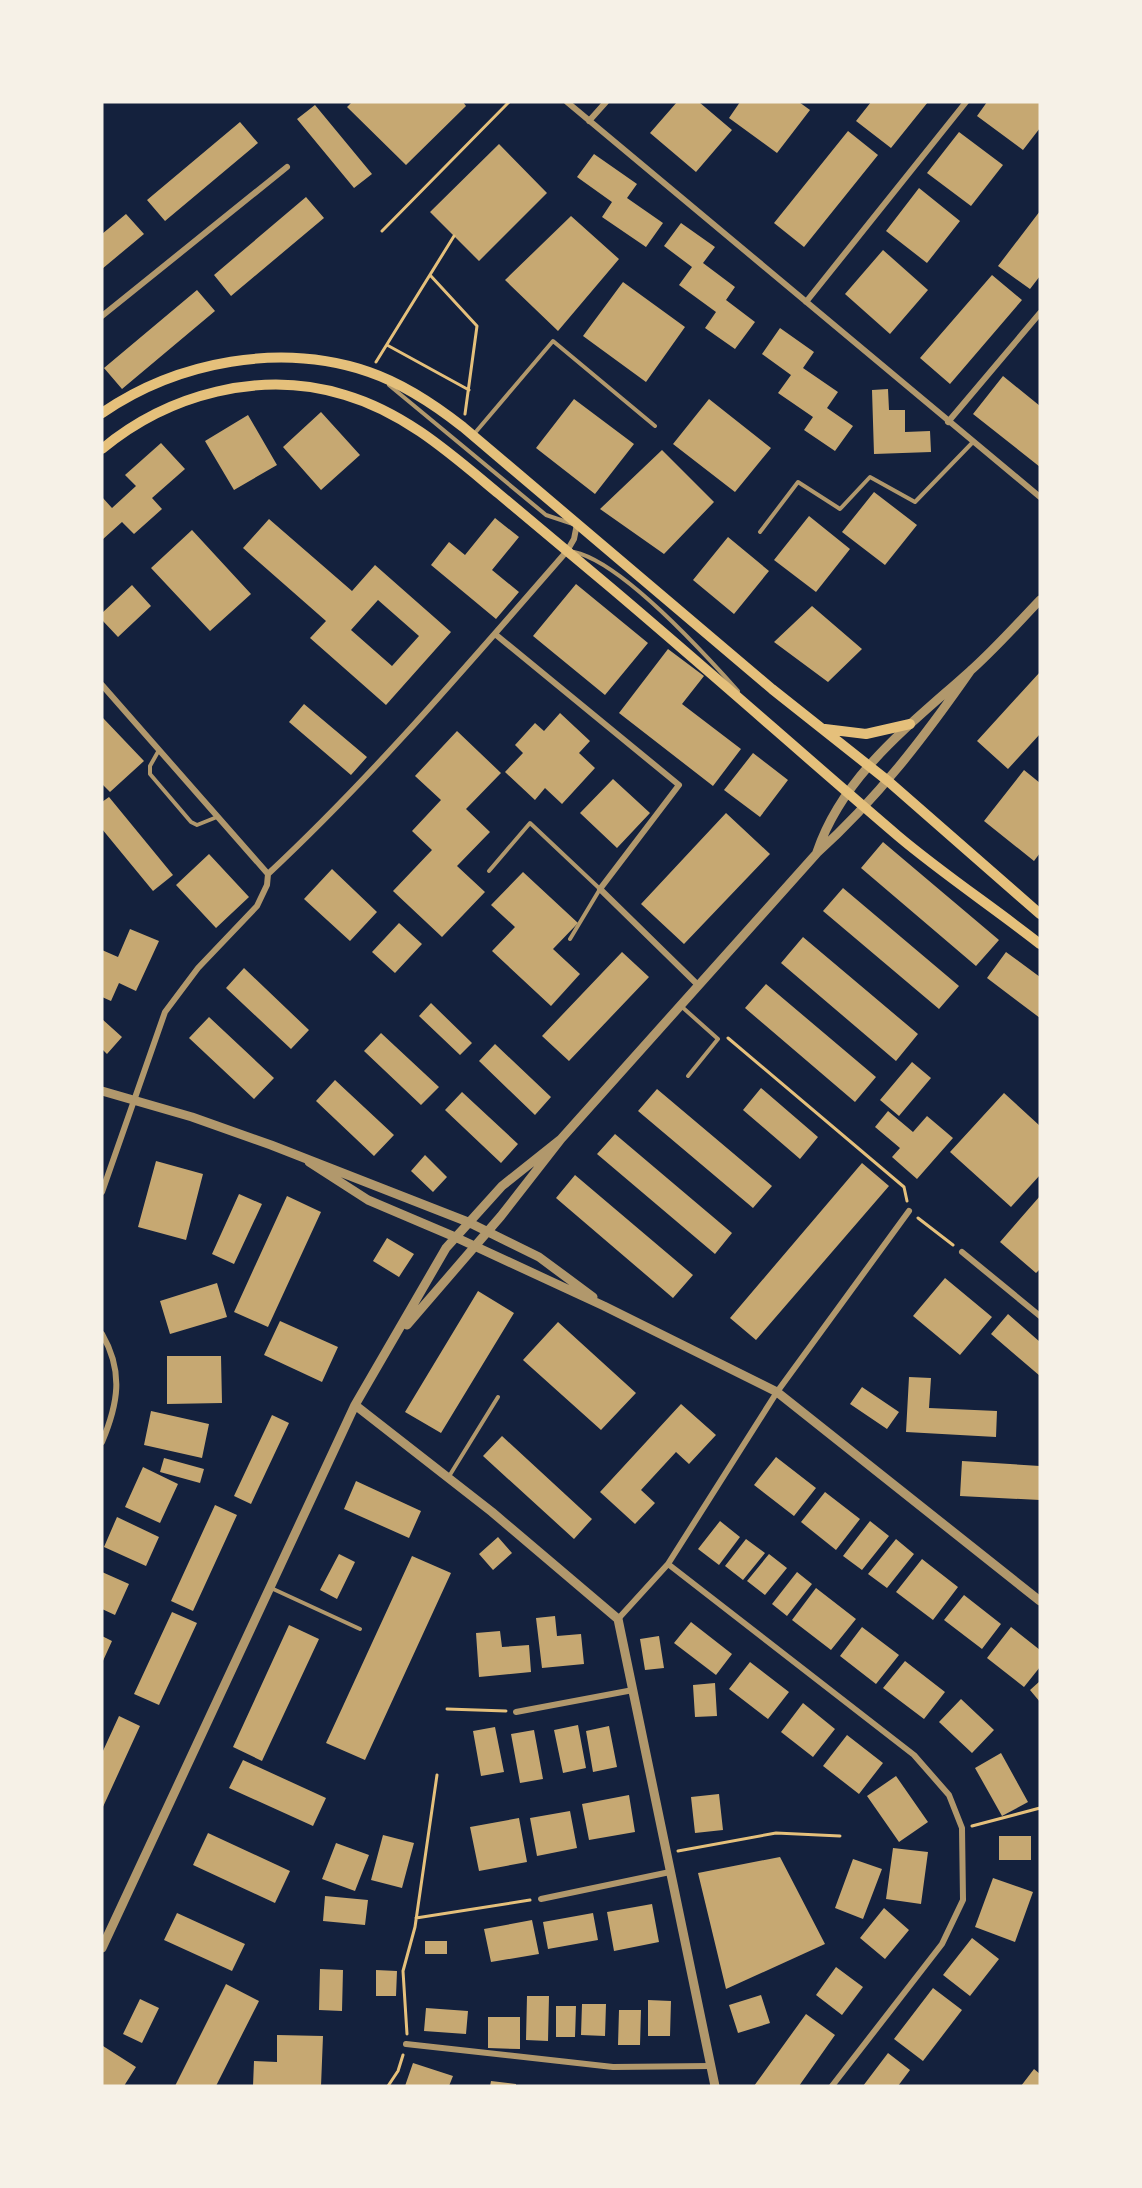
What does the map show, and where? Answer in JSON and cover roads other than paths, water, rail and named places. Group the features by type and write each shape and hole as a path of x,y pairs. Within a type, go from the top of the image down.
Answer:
{"main road":[{"path":"102,412 140,389 166,378 226,362 293,359 347,365 373,374 428,401 473,435 772,689 888,781 1040,914"},
{"path":"102,449 144,419 206,393 238,387 274,385 308,387 343,394 404,420 440,445 567,551 756,710 915,849 1040,944"},
{"path":"822,729 866,734 910,724"}],"street":[{"path":"567,102 1040,497"},
{"path":"590,121 606,102"},
{"path":"806,302 966,102"},
{"path":"102,316 287,167"},
{"path":"948,422 1040,313"},
{"path":"267,874 307,838 438,700 567,551 574,539 577,524"},
{"path":"817,853 832,815 848,791 870,766 910,724 971,670 1040,600"},
{"path":"495,634 679,785 600,889 699,986"},
{"path":"399,1334 489,1231 561,1139 817,853 888,781 932,726 971,670"},
{"path":"102,1192 165,1012 198,968 257,906 267,885 267,874 103,689"},
{"path":"102,1091 226,1129 309,1162 403,1195 468,1222 540,1257 604,1306"},
{"path":"102,1948 355,1406 399,1334 433,1269 455,1237 502,1186 561,1139"},
{"path":"309,1162 368,1200 476,1246 604,1306 777,1392 1040,1600"},
{"path":"618,1619 668,1564 777,1392 909,1211"},
{"path":"962,1252 1040,1316"},
{"path":"102,1334 113,1357 118,1390 102,1442"},
{"path":"355,1406 448,1478 618,1619 715,2086"},
{"path":"668,1564 914,1755 949,1795 962,1828 963,1900 942,1944 832,2086"},
{"path":"516,1712 633,1690"},
{"path":"542,1899 670,1872"},
{"path":"406,2044 614,2067 710,2066"}],"lane":[{"path":"473,435 553,341 655,426"},
{"path":"373,374 546,515 561,522 577,524"},
{"path":"760,532 798,482 840,509 870,477 915,502 973,442"},
{"path":"159,750 150,766 150,774 191,822 197,825 217,817"},
{"path":"489,871 530,824 600,889 570,939"},
{"path":"681,1006 718,1039 688,1076"},
{"path":"448,1478 498,1397"},
{"path":"269,1587 360,1629"}]}
